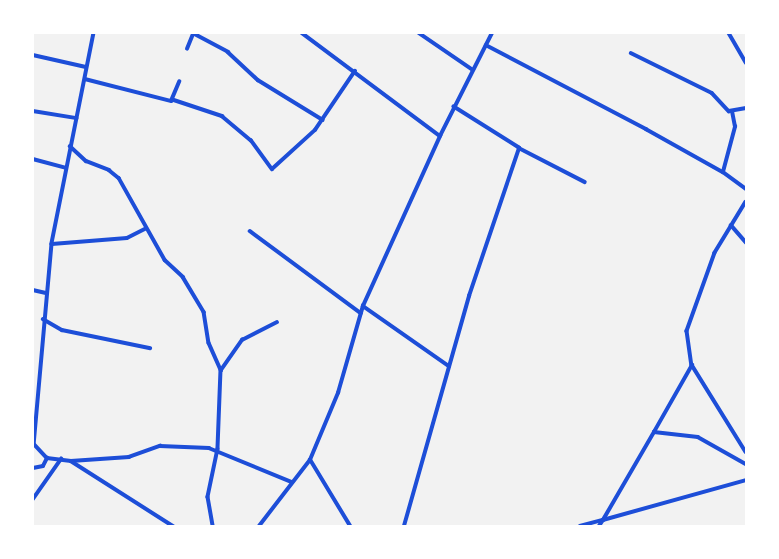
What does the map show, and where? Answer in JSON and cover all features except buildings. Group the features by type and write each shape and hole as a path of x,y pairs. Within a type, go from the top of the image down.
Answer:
{"street":[{"path":"94,33 70,146 52,244 43,319 34,444 47,458 71,461 129,457 160,446 218,449 292,482"},
{"path":"302,33 355,71 440,136"},
{"path":"419,33 473,70"},
{"path":"259,526 310,460 338,393 363,306 440,136 492,33"},
{"path":"729,33 746,62"},
{"path":"187,49 193,34 228,52 258,80 323,120"},
{"path":"486,45 723,172 746,189"},
{"path":"631,53 712,93 732,112 735,127 723,172"},
{"path":"33,55 86,67"},
{"path":"85,79 174,100 222,116 251,140 272,169 323,120 355,71"},
{"path":"174,100 179,82"},
{"path":"454,107 519,148 585,182"},
{"path":"732,112 746,108"},
{"path":"33,111 76,118"},
{"path":"70,146 86,161 109,170 119,178 145,229 168,264 177,269 196,295 221,370 218,449 208,497 213,526"},
{"path":"404,526 449,366 519,148"},
{"path":"33,159 66,168"},
{"path":"746,202 715,253 687,331 692,365 746,452"},
{"path":"731,225 746,242"},
{"path":"52,244 127,238 145,229"},
{"path":"250,231 362,313"},
{"path":"33,290 46,293"},
{"path":"363,306 449,366"},
{"path":"43,319 62,330 150,348"},
{"path":"221,370 242,340 277,322"},
{"path":"599,526 692,365"},
{"path":"654,432 698,437 746,464"},
{"path":"33,468 43,466 47,458"},
{"path":"33,499 61,459"},
{"path":"310,460 350,526"},
{"path":"71,461 173,526"},
{"path":"580,526 746,480"}]}
